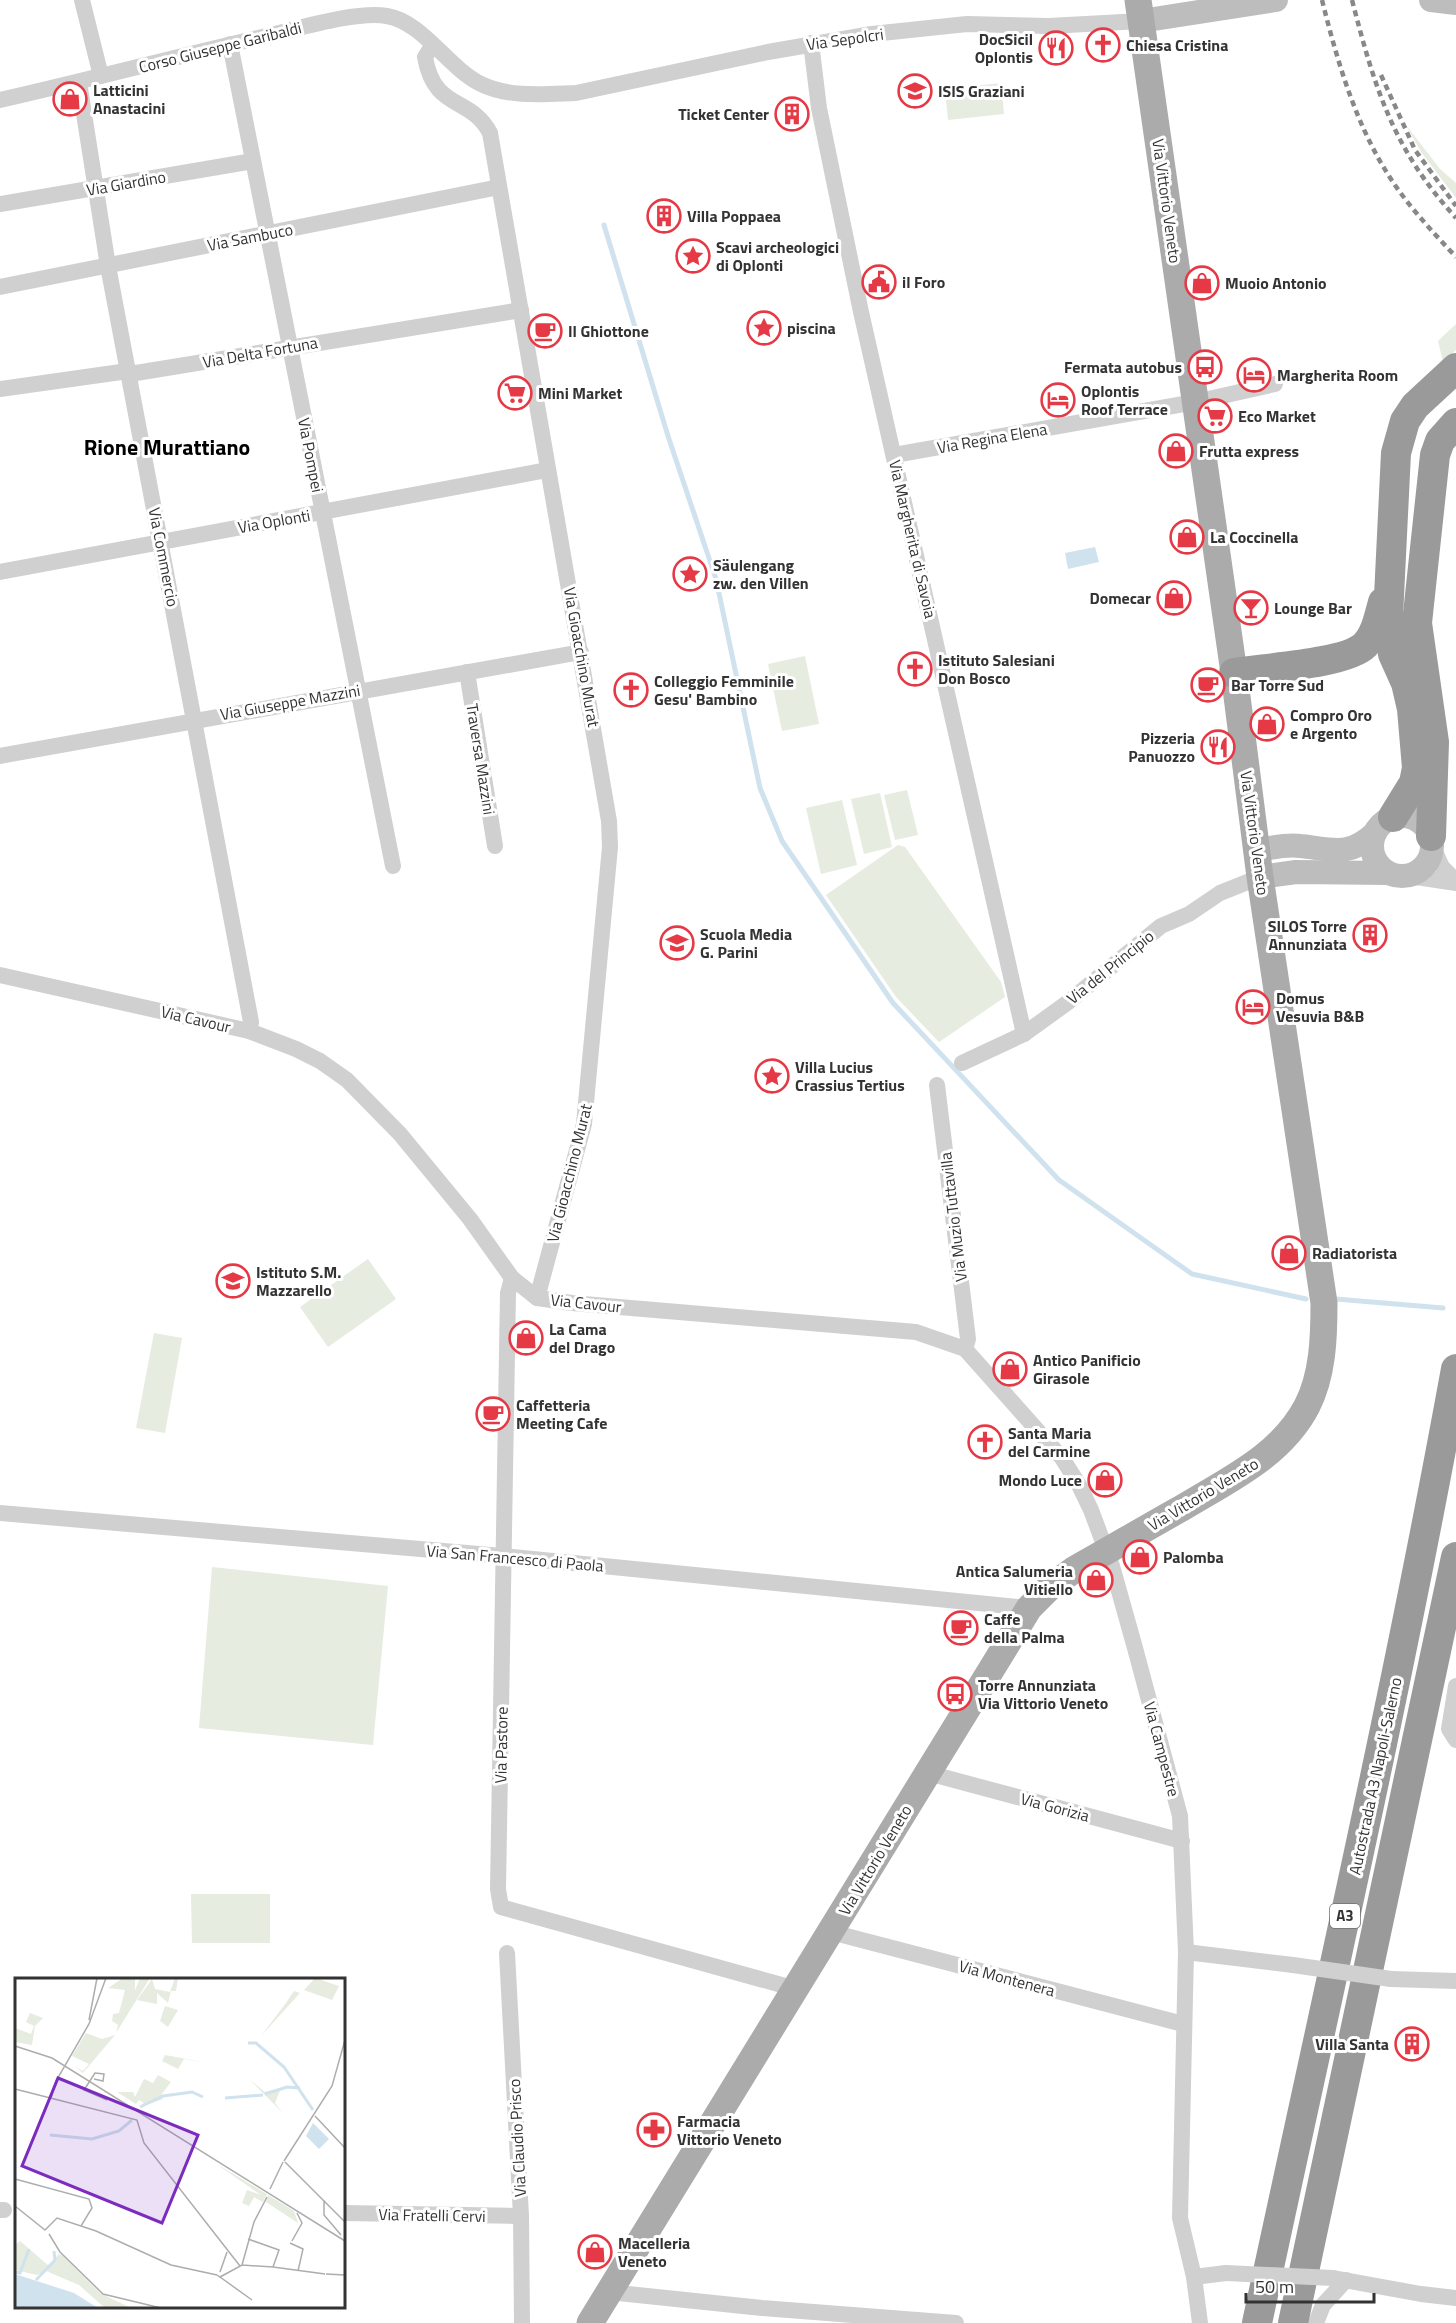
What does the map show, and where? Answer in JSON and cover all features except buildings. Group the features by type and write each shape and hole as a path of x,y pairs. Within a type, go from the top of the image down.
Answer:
{"highway":[{"path":"1394,518 1393,475 1402,429 1415,406 1456,368"},
{"path":"1384,825 1414,783 1416,749 1408,692 1390,638 1388,578 1394,518 1409,450 1418,432 1431,415 1456,396"},
{"path":"1432,841 1434,742 1417,623 1435,455 1440,441 1456,423"},
{"path":"1431,490 1445,462 1456,449"},
{"path":"1234,673 1347,657 1365,645 1373,632 1388,578"},
{"name":"Autostrada A3 Napoli-Salerno","path":"1257,2323 1359,1855 1431,1509 1456,1369"},
{"name":"Autostrada A3 Napoli-Salerno","path":"1293,2323 1456,1557"}],"main road":[{"name":"Via Sepolcri","path":"1139,10 1276,0"},
{"path":"1431,0 1456,3"},
{"name":"Via Vittorio Veneto","path":"590,2323 1029,1608 1049,1588 1105,1552 1257,1464 1295,1426 1308,1404 1318,1373 1324,1341 1324,1303 1260,877 1234,673 1139,10"},
{"path":"1257,850 1298,845 1323,851 1353,849 1384,825 1412,818 1420,822 1432,841 1432,853 1424,868 1399,875 1296,872 1260,877"},
{"path":"1384,825 1373,856 1399,875"}],"street":[{"path":"82,0 101,76"},
{"name":"Via Sepolcri","path":"432,46 466,75 482,85 503,91 544,94 576,93 811,43 967,24 1049,26 1139,10"},
{"name":"Corso Giuseppe Garibaldi","path":"0,100 325,22 383,15 407,23 432,46"},
{"name":"Via Margherita di Savoia","path":"811,43 819,108 1024,1034"},
{"name":"Via Pompei","path":"231,44 393,866"},
{"name":"Via Gioacchino Murat","path":"432,46 425,57 428,75 439,92 484,123 490,133 606,792 610,847 584,1124 537,1298"},
{"name":"Via Commercio","path":"79,82 108,266 251,1022 249,1031"},
{"name":"Via Giardino","path":"0,204 253,161"},
{"name":"Via Sambuco","path":"0,287 499,187"},
{"name":"Via Delta Fortuna","path":"0,389 128,373 521,310"},
{"path":"1195,402 1275,384"},
{"name":"Via Regina Elena","path":"894,455 1195,402"},
{"name":"Via Oplonti","path":"0,572 548,470"},
{"name":"Via Giuseppe Mazzini","path":"0,756 195,719 581,652"},
{"name":"Traversa Mazzini","path":"467,672 495,846"},
{"path":"1432,841 1442,867 1456,882"},
{"path":"1399,875 1456,882"},
{"name":"Via del Principio","path":"963,1063 1024,1034 1161,926 1189,914 1220,893 1260,877"},
{"name":"Via Cavour","path":"0,975 249,1031 297,1048 320,1061 346,1080 400,1134 436,1176 512,1278 537,1298 572,1303 916,1332 965,1349 1062,1458 1079,1485 1105,1552"},
{"name":"Via Muzio Tuttavilla","path":"937,1085 968,1339 965,1349"},
{"name":"Via Pastore","path":"512,1278 508,1293 502,1556 498,1889 501,1907 796,1989"},
{"name":"Via San Francesco di Paola","path":"0,1513 502,1556 1029,1608"},
{"name":"Via Campestre","path":"1105,1552 1115,1576 1180,1816 1186,1952 1180,2218 1194,2277 1200,2323"},
{"path":"1456,1686 1449,1729 1456,1740"},
{"name":"Via Gorizia","path":"928,1773 1182,1841"},
{"name":"Via Montenera","path":"831,1932 1183,2024"},
{"path":"1186,1952 1391,1979 1456,1982"},
{"name":"Via Claudio Prisco","path":"507,1953 521,2216 522,2323"},
{"name":"Via Fratelli Cervi","path":"345,2213 521,2216"},
{"path":"1194,2277 1226,2273 1340,2279 1456,2298"},
{"path":"1316,2323 1323,2305 1340,2279"},
{"path":"609,2292 762,2308 956,2323"}],"shaded area":[{"path":"1001,83 1004,114 948,120 945,89"},
{"path":"1406,125 1440,169 1456,183 1456,198 1421,152"},
{"path":"1456,324 1456,350 1443,362 1438,341"},
{"path":"805,656 819,724 782,731 768,664"},
{"path":"907,790 918,835 895,840 884,795"},
{"path":"880,793 892,847 864,854 851,799"},
{"path":"842,800 857,865 821,874 806,808"},
{"path":"898,845 905,847 1001,982 1005,997 939,1042 896,997 826,895"},
{"path":"368,1259 396,1299 328,1347 300,1307"},
{"path":"154,1333 182,1338 165,1433 136,1428"},
{"path":"212,1567 388,1586 373,1745 199,1728"},
{"path":"191,1894 270,1894 270,1943 192,1943"}],"water":[{"path":"1095,547 1099,562 1068,569 1065,553"}],"waterway":[{"path":"604,225 668,436 716,579 760,788 782,841 893,1003 1059,1180 1192,1274 1306,1299"},
{"path":"1336,1299 1443,1308"}],"railway":[{"path":"1322,0 1348,91 1366,135 1404,198 1456,257"},
{"path":"1352,0 1378,90 1401,142 1434,192 1456,218"},
{"path":"1381,75 1415,150 1456,206"}],"place":[{"name":"Chiesa Cristina","path":"1103,45"},
{"name":"DocSicil Oplontis","path":"1056,48"},
{"name":"ISIS Graziani","path":"915,91"},
{"name":"Latticini Anastacini","path":"70,99"},
{"name":"Ticket Center","path":"792,114"},
{"name":"Villa Poppaea","path":"664,216"},
{"name":"Scavi archeologici di Oplonti","path":"693,256"},
{"name":"il Foro","path":"879,282"},
{"name":"Muoio Antonio","path":"1202,283"},
{"name":"piscina","path":"764,328"},
{"name":"Il Ghiottone","path":"545,331"},
{"name":"Fermata autobus","path":"1205,367"},
{"name":"Margherita Room","path":"1254,375"},
{"name":"Mini Market","path":"515,393"},
{"name":"Oplontis Roof Terrace","path":"1058,400"},
{"name":"Eco Market","path":"1215,416"},
{"name":"Frutta express","path":"1176,451"},
{"name":"La Coccinella","path":"1187,537"},
{"name":"Säulengang zw. den Villen","path":"690,574"},
{"name":"Domecar","path":"1174,598"},
{"name":"Lounge Bar","path":"1251,608"},
{"name":"Istituto Salesiani Don Bosco","path":"915,669"},
{"name":"Bar Torre Sud","path":"1208,685"},
{"name":"Colleggio Femminile Gesu' Bambino","path":"631,690"},
{"name":"Compro Oro e Argento","path":"1267,724"},
{"name":"Pizzeria Panuozzo","path":"1218,747"},
{"name":"SILOS Torre Annunziata","path":"1370,935"},
{"name":"Scuola Media G. Parini","path":"677,943"},
{"name":"Domus Vesuvia B&B","path":"1253,1007"},
{"name":"Villa Lucius Crassius Tertius","path":"772,1076"},
{"name":"Radiatorista","path":"1289,1253"},
{"name":"Istituto S.M. Mazzarello","path":"233,1281"},
{"name":"La Cama del Drago","path":"526,1338"},
{"name":"Antico Panificio Girasole","path":"1010,1369"},
{"name":"Caffetteria Meeting Cafe","path":"493,1414"},
{"name":"Santa Maria del Carmine","path":"985,1442"},
{"name":"Mondo Luce","path":"1105,1480"},
{"name":"Palomba","path":"1140,1557"},
{"name":"Antica Salumeria Vitiello","path":"1096,1580"},
{"name":"Caffe della Palma","path":"961,1628"},
{"name":"Torre Annunziata Via Vittorio Veneto","path":"955,1694"},
{"name":"Villa Santa","path":"1412,2044"},
{"name":"Farmacia Vittorio Veneto","path":"654,2130"},
{"name":"Macelleria Veneto","path":"595,2252"}],"district":[{"name":"Rione Murattiano","path":"167,447"}]}
